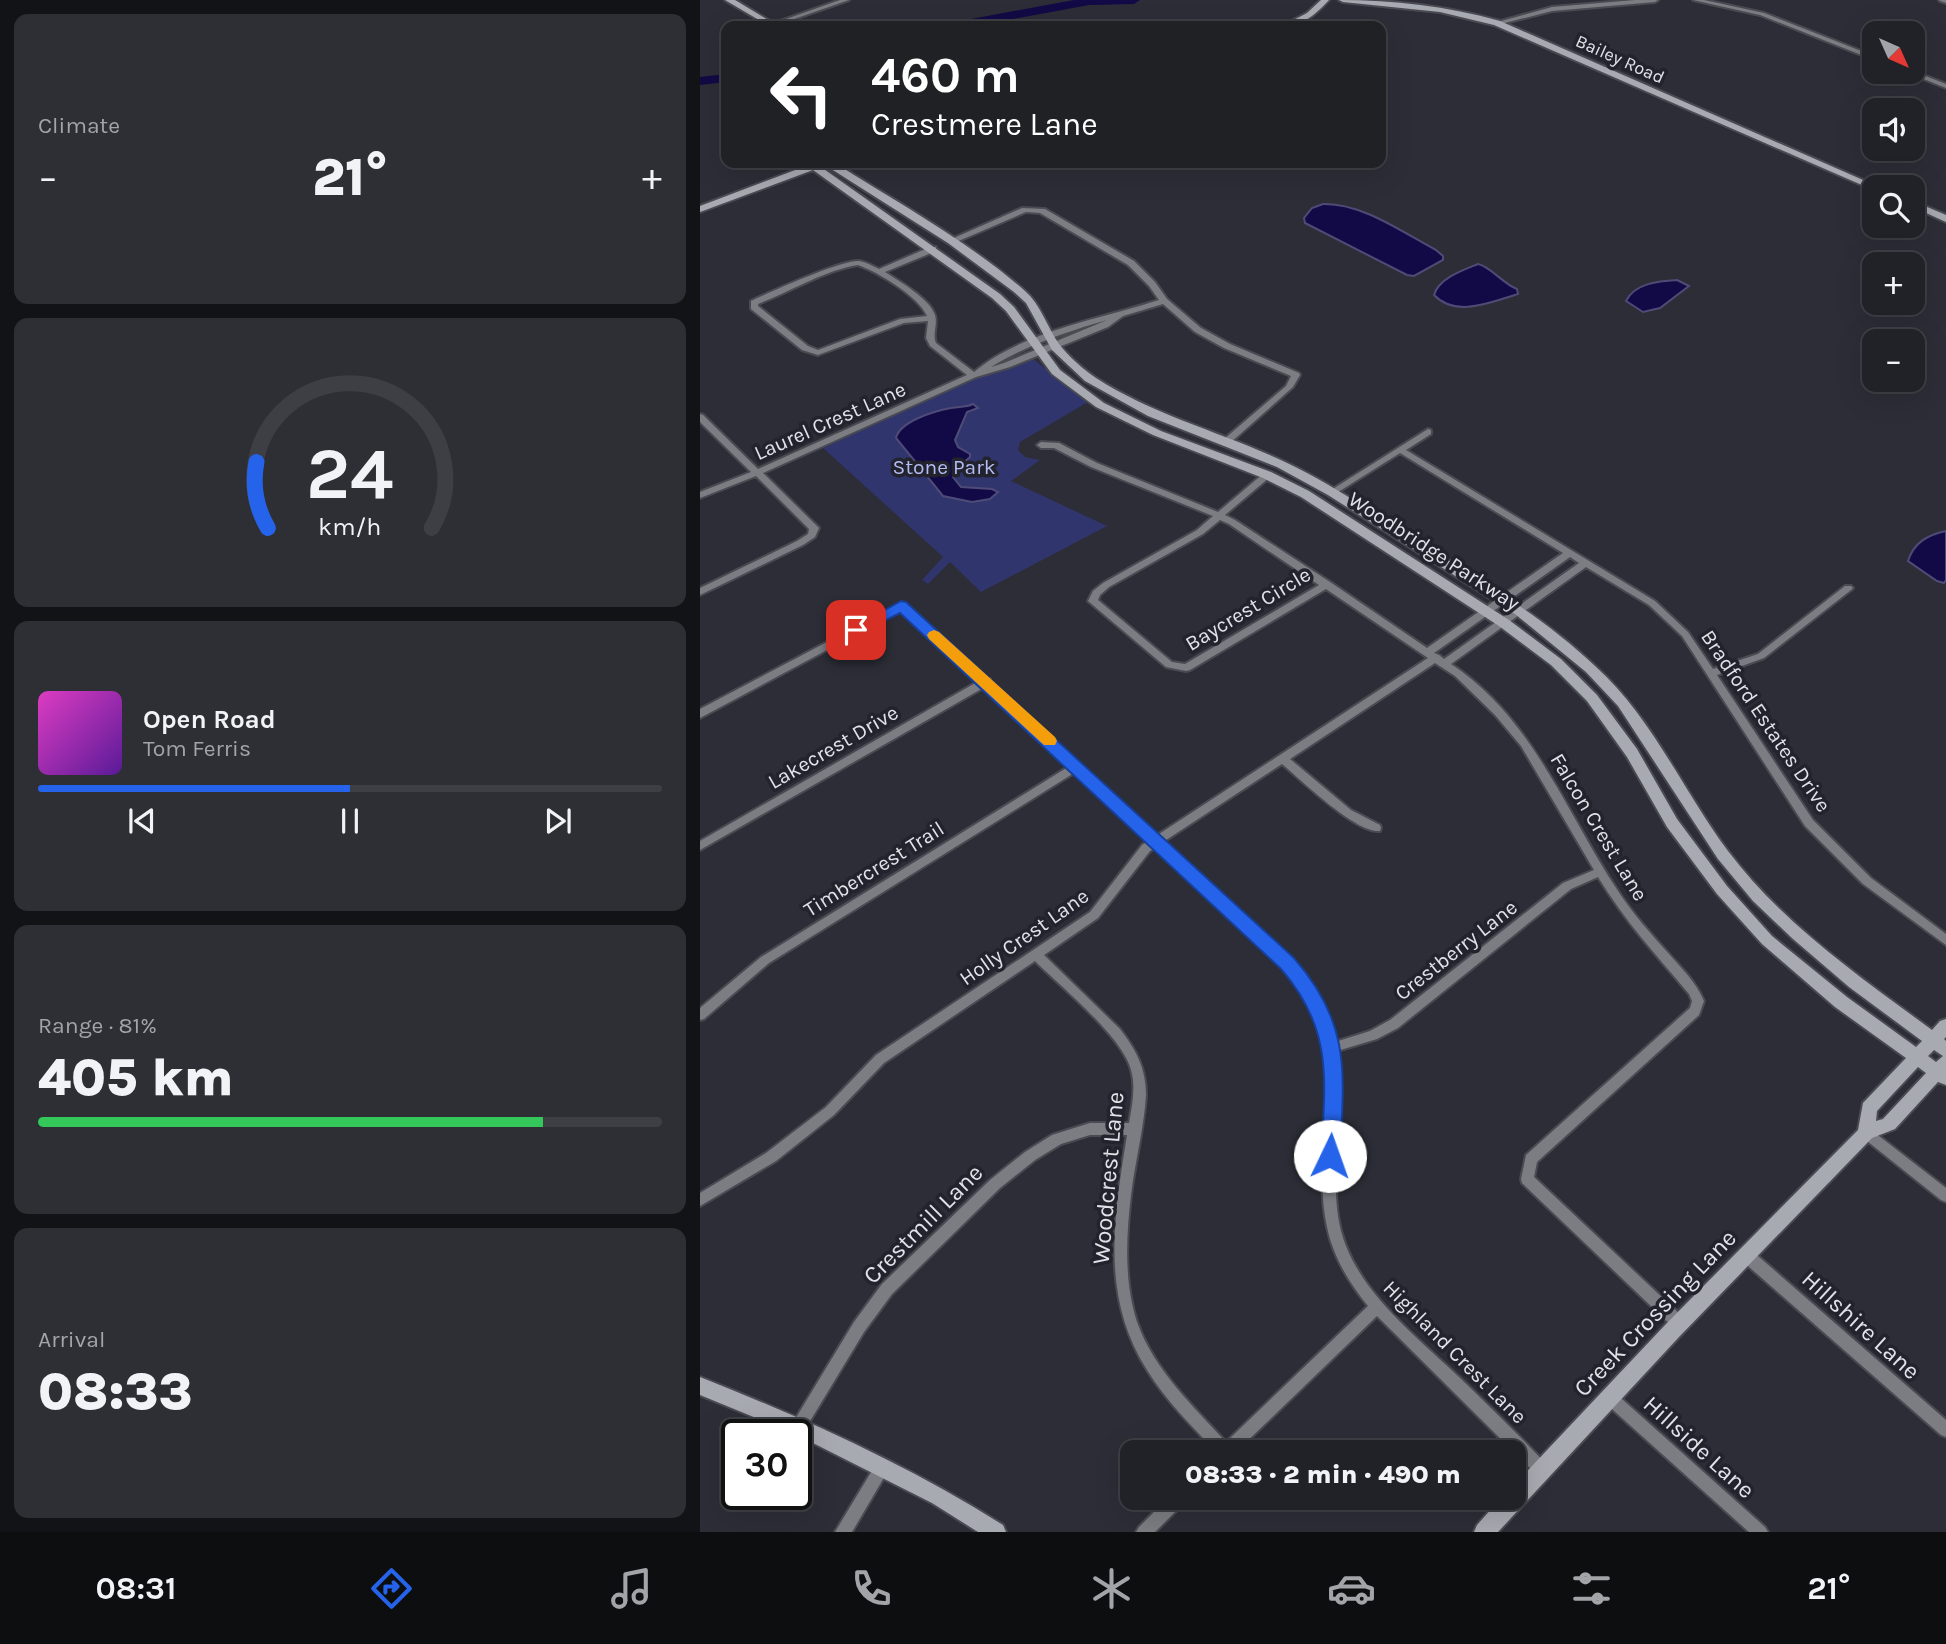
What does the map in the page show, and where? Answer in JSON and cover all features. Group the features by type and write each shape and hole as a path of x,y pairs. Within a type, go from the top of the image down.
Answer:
{"main road":[{"path":"729,0 765,21"},
{"path":"1297,21 1310,15 1325,0"},
{"name":"Bailey Road","path":"1343,0 1433,8 1497,23 1862,182"},
{"path":"700,209 808,168"},
{"name":"Woodbridge Parkway","path":"824,168 996,296 1010,309 1056,372 1122,417 1267,475 1305,495 1488,612 1556,662 1592,698 1632,753 1672,823 1722,890 1767,940 1841,1002 1917,1056 1943,1071"},
{"name":"Woodbridge Parkway","path":"837,168 951,242 1024,295 1066,360 1089,379 1117,396 1178,425 1281,464 1332,492 1520,611 1591,669 1623,703 1723,855 1759,897 1807,943 1939,1045"},
{"path":"1925,209 1946,219"},
{"name":"Creek Crossing Lane","path":"1866,1133 1869,1108 1917,1056 1939,1045 1946,1026"},
{"name":"Creek Crossing Lane","path":"1484,1532 1608,1396 1745,1254 1866,1133 1889,1124 1943,1071"},
{"path":"700,1386 782,1419"},
{"path":"812,1433 939,1496 996,1532"}],"street":[{"path":"787,21 846,0"},
{"path":"1497,23 1552,9 1655,0"},
{"path":"1696,0 1762,14 1862,53"},
{"path":"1925,78 1946,86"},
{"path":"951,242 1025,210 1038,210 1131,263 1164,301 1213,339 1296,374 1289,387 1226,442"},
{"path":"879,272 933,249"},
{"path":"931,318 903,321 818,353 805,348 754,307 754,303 847,265 864,264 923,304 931,318 930,338 933,344 973,375"},
{"name":"Laurel Crest Lane","path":"700,495 758,473 1036,346 1105,325 1119,317 1164,301"},
{"path":"700,417 813,525 814,531 800,543 700,592"},
{"path":"1332,492 1427,432"},
{"name":"Falcon Crest Lane","path":"1041,445 1056,445 1129,481 1245,529 1436,658 1486,698 1525,743 1600,872 1639,928 1694,991 1698,1001 1695,1011 1531,1159 1527,1179 1679,1323"},
{"name":"Bradford Estates Drive","path":"1399,450 1652,603 1685,634 1809,823 1867,881 1946,940"},
{"name":"Baycrest Circle","path":"1267,475 1200,532 1106,585 1093,597 1100,609 1170,665 1179,669 1193,666 1327,584"},
{"name":"Holly Crest Lane","path":"1436,658 1488,612 1570,553"},
{"name":"Holly Crest Lane","path":"700,1200 771,1157 830,1111 880,1059 1037,955 1101,909 1136,859 1156,842 1436,658 1504,623 1586,563"},
{"path":"1712,673 1761,656 1848,588"},
{"name":"Highland Crest Lane","path":"700,713 901,606 986,682 1287,964 1306,985 1326,1026 1335,1070 1329,1186 1331,1217 1335,1236 1349,1269 1377,1307 1541,1469"},
{"name":"Lakecrest Drive","path":"700,846 986,682"},
{"path":"1282,758 1347,813 1376,828"},
{"name":"Timbercrest Trail","path":"700,1015 765,960 1076,767"},
{"name":"Crestberry Lane","path":"1331,1048 1373,1035 1394,1024 1567,886 1600,872"},
{"name":"Woodcrest Lane","path":"1037,955 1113,1032 1134,1058 1140,1083 1119,1241 1119,1269 1124,1297 1143,1352 1180,1402 1215,1440"},
{"name":"Crestmill Lane","path":"803,1419 859,1327 887,1289 995,1184 1030,1156 1057,1139 1090,1129 1135,1129"},
{"path":"1866,1133 1946,1196"},
{"name":"Hillshire Lane","path":"1745,1254 1946,1430"},
{"path":"1238,1440 1377,1307"},
{"name":"Hillside Lane","path":"1608,1396 1760,1532"},
{"path":"843,1532 881,1469"},
{"path":"1144,1532 1167,1510"}],"green space":[{"name":"Stone Park","path":"1032,358 1088,402 1020,442 1018,450 1025,457 1040,460 1011,481 1107,526 981,592 950,562 928,584 922,580 943,557 823,448 981,375"}],"shaded area":[{"path":"1323,204 1367,213 1436,250 1443,256 1443,260 1414,276 1407,275 1305,223 1304,218 1312,208"},
{"path":"1478,264 1517,289 1518,294 1485,304 1463,307 1443,302 1434,295 1446,279"},
{"path":"1677,280 1689,286 1660,308 1643,312 1626,301 1641,287 1655,282"},
{"path":"973,404 978,408 967,412 955,440 958,447 970,454 970,457 955,470 953,477 961,487 992,489 998,492 990,499 972,502 943,496 896,438 904,427 928,414"},
{"path":"1946,531 1944,583 1908,561 1922,540"}],"waterway":[{"path":"982,21 1089,1 1134,0"},
{"path":"700,81 721,79"}],"slow traffic":[{"path":"934,635 1049,741"}],"route":[{"path":"856,630 901,606 986,682 1287,964 1306,985 1326,1026 1335,1070 1330,1156"}]}
